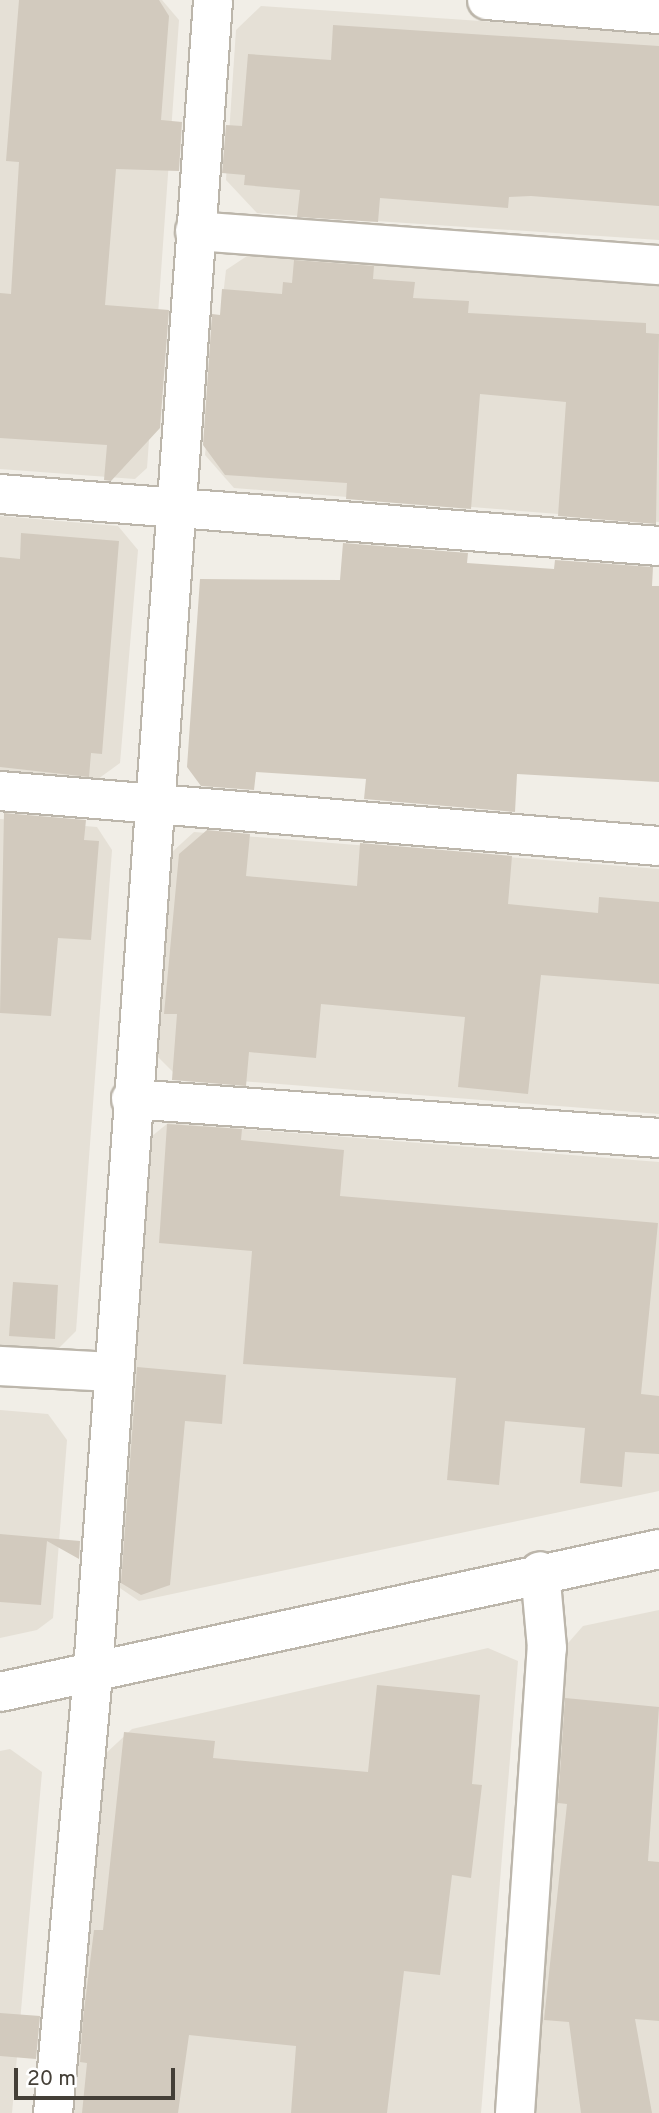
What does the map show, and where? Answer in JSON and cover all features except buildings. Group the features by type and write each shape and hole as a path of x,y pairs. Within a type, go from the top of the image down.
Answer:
{"street":[{"path":"53,2113 93,1671 131,1099 212,0"},
{"path":"487,0 659,14"},
{"path":"195,232 659,265"},
{"path":"0,494 659,546"},
{"path":"0,791 659,846"},
{"path":"131,1099 659,1138"},
{"path":"0,1366 112,1372"},
{"path":"0,1692 540,1570 659,1549"},
{"path":"515,2113 547,1648 540,1570"}],"shaded area":[{"path":"0,0 162,0 179,20 147,468 135,479 0,469"},
{"path":"261,6 659,33 659,240 257,213 226,180 236,30"},
{"path":"250,254 659,282 659,522 234,488 205,455 226,270"},
{"path":"0,516 118,526 138,550 120,763 98,779 0,771"},
{"path":"0,819 97,827 112,850 76,1331 57,1350 0,1346"},
{"path":"194,832 659,869 659,1114 177,1076 155,1054 171,853"},
{"path":"168,1123 659,1162 659,1491 139,1601 114,1584 146,1141"},
{"path":"0,1410 48,1414 67,1440 53,1618 37,1630 0,1638"},
{"path":"659,1610 659,2113 527,2113 562,1650 583,1626"},
{"path":"488,1648 518,1661 481,2113 74,2113 103,1756 132,1729"},
{"path":"10,1749 42,1772 12,2113 0,2113 0,1751"}]}
